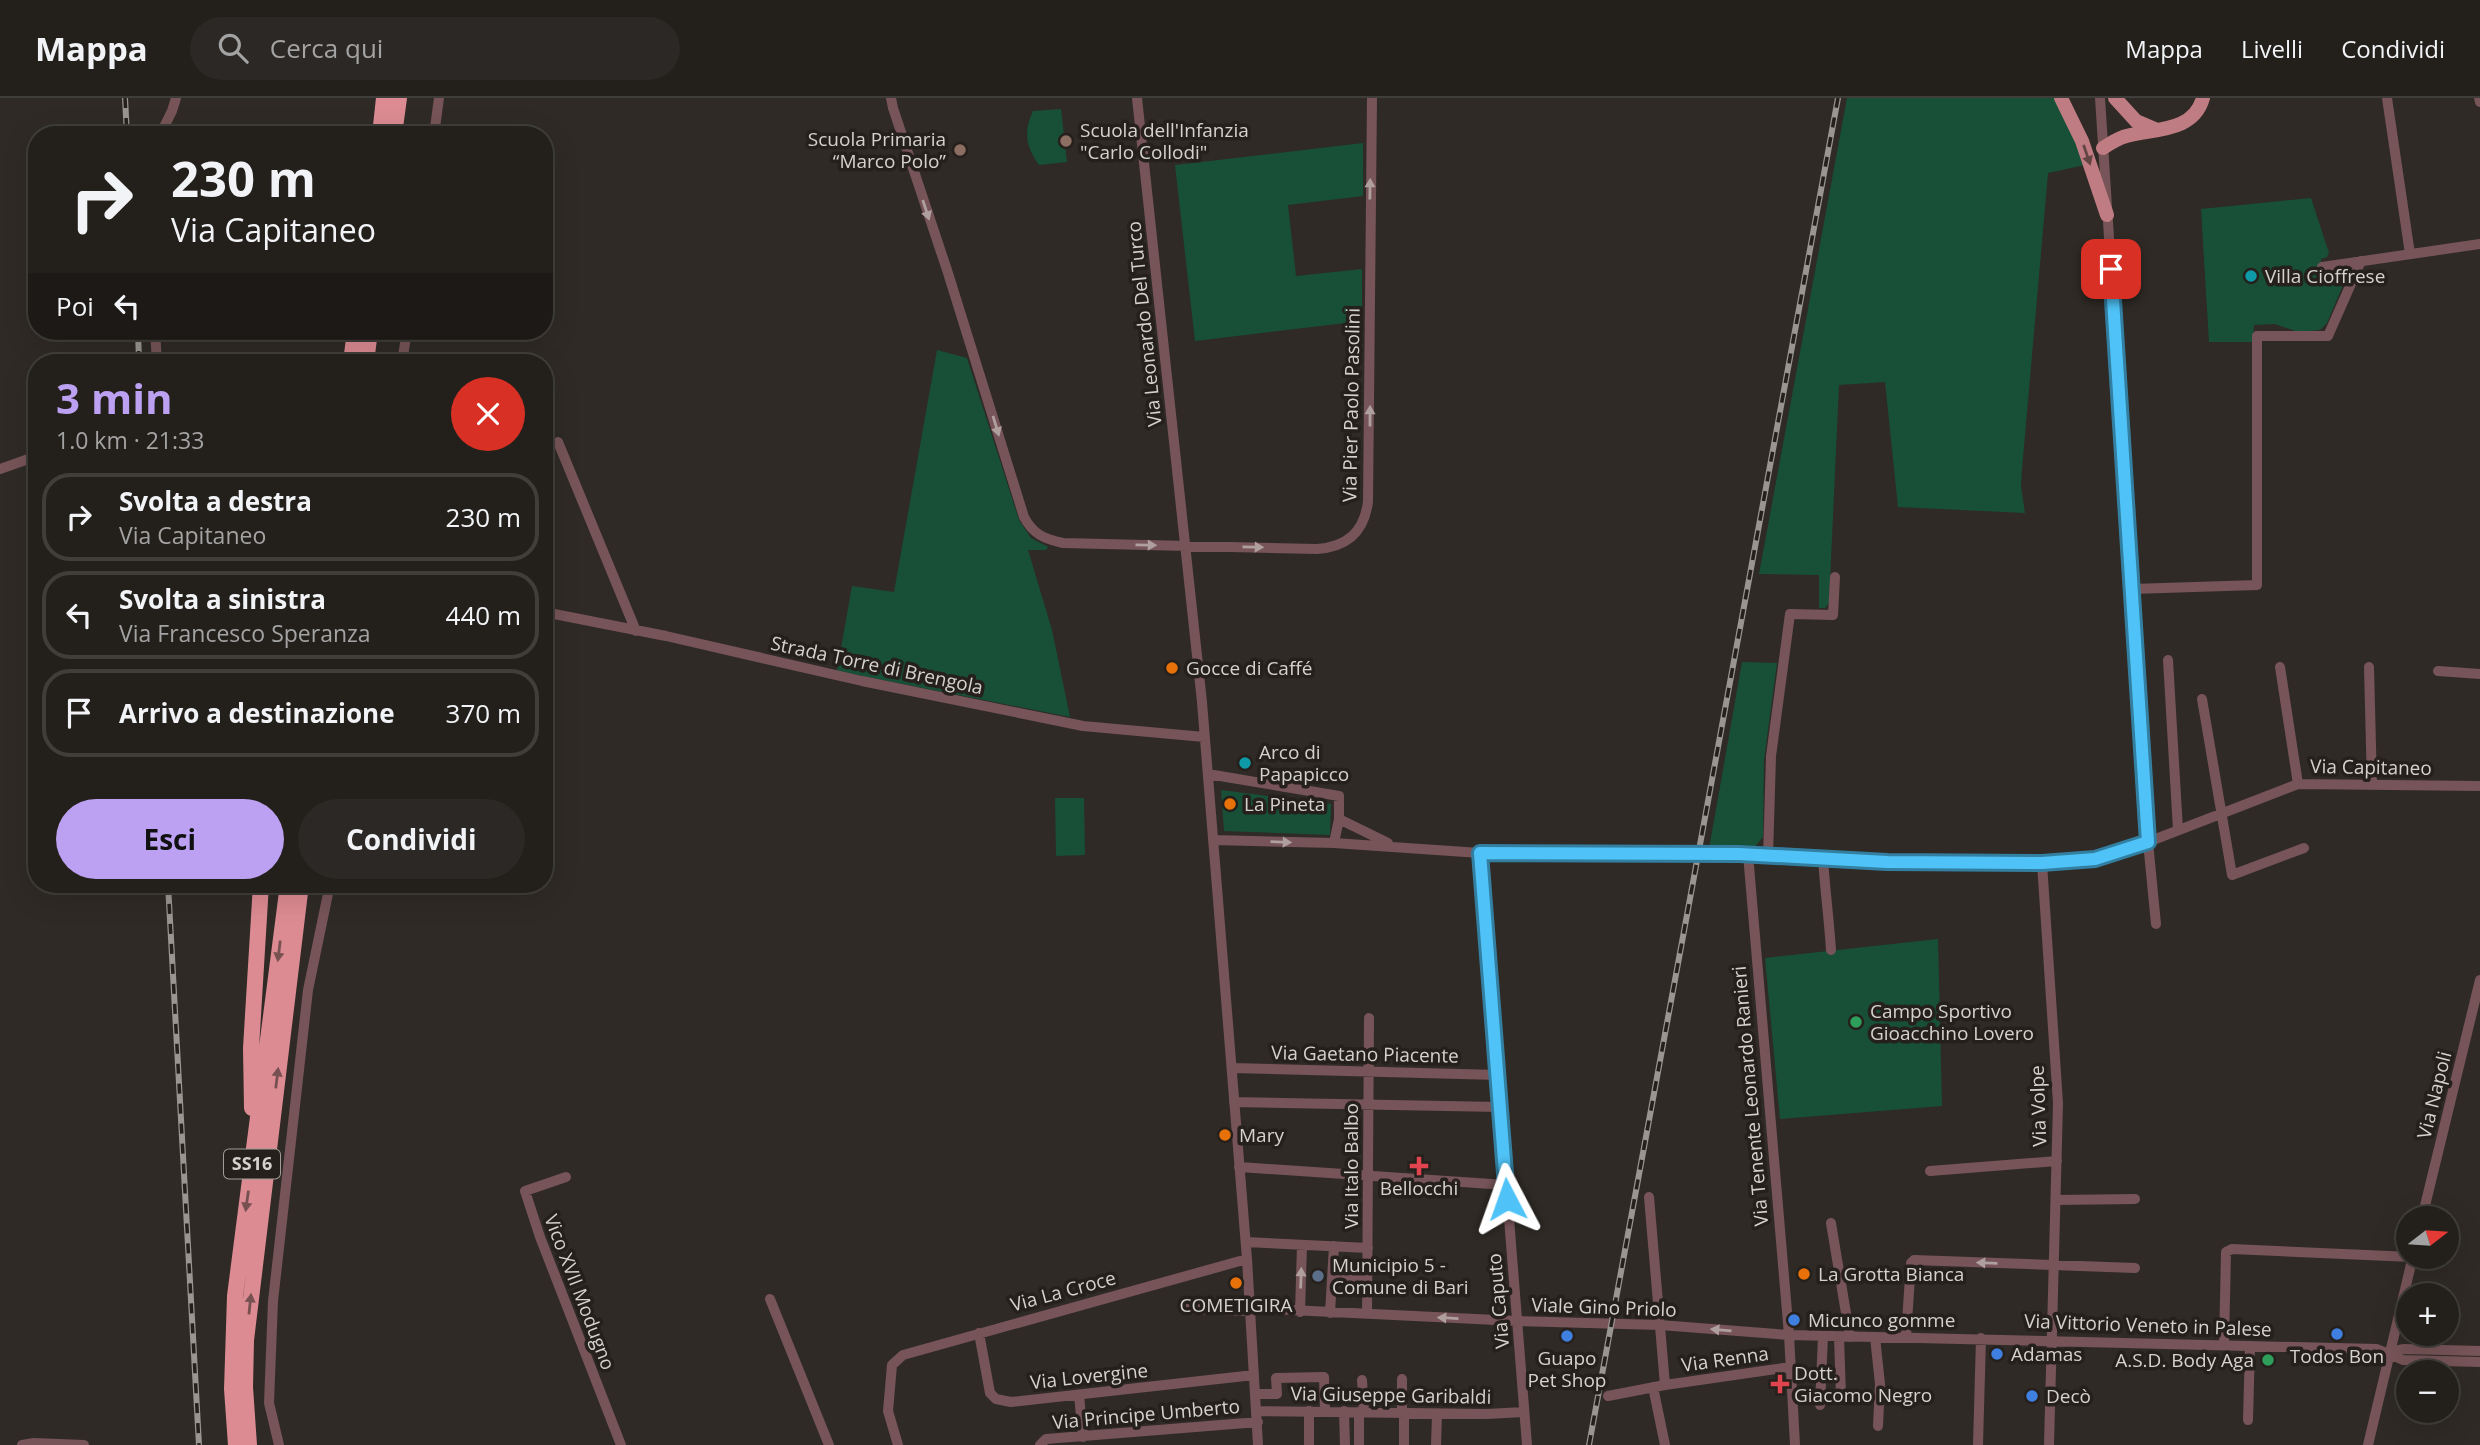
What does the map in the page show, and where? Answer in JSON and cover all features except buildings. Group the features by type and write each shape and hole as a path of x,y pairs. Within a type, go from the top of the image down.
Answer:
{"highway":[{"path":"381,126 384,98"},
{"path":"395,126 398,98"},
{"path":"255,1144 251,1075 261,893"},
{"name":"SS16","path":"236,1445 232,1389 234,1296 287,893"},
{"name":"SS16","path":"249,1445 245,1387 246,1340 300,893"}],"main road":[{"path":"2061,98 2082,141 2107,215"},
{"path":"2115,98 2136,121 2158,130"},
{"path":"2103,148 2123,137 2179,125 2198,111 2203,98"}],"street":[{"path":"164,126 176,98"},
{"path":"435,126 439,98"},
{"name":"Via Pier Paolo Pasolini","path":"891,98 892,108 1029,525 1039,536 1063,543 1326,548 1351,538 1366,516 1370,436 1371,98"},
{"name":"Via Leonardo Del Turco","path":"1137,98 1208,774 1246,1242 1258,1445"},
{"path":"2100,98 2148,842 2156,924"},
{"path":"2388,98 2410,254"},
{"path":"2322,267 2480,244"},
{"path":"2132,589 2257,585 2258,336 2328,336 2361,261"},
{"path":"558,442 636,631"},
{"path":"0,469 28,459"},
{"path":"1768,857 1771,756 1790,614 1833,615 1835,577"},
{"name":"Strada Torre di Brengola","path":"553,614 1083,726 1204,737"},
{"path":"2168,660 2178,830"},
{"path":"2280,667 2298,784"},
{"path":"2369,667 2372,785"},
{"path":"2438,671 2480,674"},
{"path":"2202,699 2232,875 2304,848"},
{"path":"1208,774 1339,796 1335,843"},
{"name":"Via Capitaneo","path":"1213,840 1335,843 1480,853 1748,854 1887,862 2042,863 2095,859 2148,842 2298,784 2480,786"},
{"path":"1339,819 1393,846"},
{"name":"Via Caputo","path":"1480,853 1527,1445"},
{"name":"Via Tenente Leonardo Ranieri","path":"1748,854 1789,1335 1795,1445"},
{"path":"1823,858 1825,909 1831,950"},
{"name":"Via Volpe","path":"2042,863 2058,1103 2049,1445"},
{"path":"279,1445 269,1403 273,1301 308,990 328,893"},
{"name":"Via Napoli","path":"2425,1206 2480,980"},
{"name":"Via Italo Balbo","path":"1367,1314 1369,1018"},
{"name":"Via Gaetano Piacente","path":"1232,1068 1498,1074"},
{"path":"1234,1102 1500,1107"},
{"path":"1930,1171 2057,1161"},
{"path":"1239,1167 1506,1185"},
{"name":"Vico XVII Modugno","path":"566,1177 525,1191 540,1237 621,1445"},
{"path":"1650,1197 1665,1385"},
{"path":"2056,1200 2135,1199"},
{"path":"1831,1223 1845,1337 1841,1395"},
{"path":"1246,1242 1368,1248"},
{"path":"1300,1312 1303,1245"},
{"path":"1330,1313 1334,1246"},
{"path":"2224,1345 2226,1252 2232,1249 2396,1256"},
{"name":"Via La Croce","path":"898,1445 888,1411 892,1365 903,1355 1247,1259"},
{"path":"1906,1336 1911,1263 1921,1260 2135,1268"},
{"path":"2368,1445 2410,1269"},
{"path":"1332,1280 1367,1280"},
{"path":"770,1299 830,1445"},
{"name":"Viale Gino Priolo","path":"1184,1309 1660,1325 1845,1337"},
{"name":"Via Lovergine","path":"979,1333 990,1393 996,1399 1011,1402 1254,1375"},
{"path":"1820,1405 1823,1336"},
{"name":"Via Vittorio Veneto in Palese","path":"1845,1337 1906,1336 2377,1349 2403,1360 2480,1362"},
{"path":"1875,1337 1880,1384 1878,1426"},
{"path":"1979,1445 1981,1338"},
{"path":"2248,1420 2250,1346"},
{"name":"Via Vittorio Veneto in Palese","path":"2389,1352 2404,1349 2480,1351"},
{"name":"Via Renna","path":"1608,1396 1655,1392 1665,1385 1790,1367"},
{"path":"1256,1394 1277,1394 1276,1378 1324,1377 1325,1411"},
{"path":"1402,1379 1404,1445"},
{"path":"1359,1445 1362,1380"},
{"path":"1655,1392 1665,1445"},
{"path":"1079,1395 1083,1437"},
{"path":"1309,1411 1309,1445"},
{"name":"Via Giuseppe Garibaldi","path":"1258,1416 1309,1411 1437,1414 1524,1412"},
{"path":"1344,1412 1345,1445"},
{"path":"1436,1445 1437,1414"},
{"name":"Via Principe Umberto","path":"1040,1445 1046,1439 1258,1416"},
{"path":"22,1445 84,1445"}],"green space":[{"path":"1847,98 2056,98 2085,165 2048,173 2022,469 2021,487 2025,513 1898,507 1885,382 1839,385 1829,603 1825,608 1819,608 1819,575 1759,574"},
{"path":"1061,109 1067,162 1039,165 1027,139 1033,111"},
{"path":"1363,143 1363,196 1288,205 1296,276 1362,269 1362,321 1195,341 1175,165"},
{"path":"2311,198 2329,253 2321,259 2322,271 2346,268 2349,271 2327,323 2320,330 2298,332 2275,324 2254,325 2253,342 2209,342 2201,209"},
{"path":"937,350 967,358 1019,520 1031,538 1048,547 1046,550 1028,550 1052,630 1070,717 837,671 852,586 894,592"},
{"path":"1742,662 1777,663 1764,760 1763,837 1752,850 1709,849"},
{"path":"1221,790 1331,804 1330,835 1224,831"},
{"path":"1055,798 1084,798 1085,855 1056,856"},
{"name":"Campo Sportivo Gioacchino Lovero","path":"1938,939 1942,1106 1780,1119 1765,958"}],"railway":[{"path":"125,98 127,126"},
{"path":"1589,1445 1838,98"},
{"path":"138,340 139,354"},
{"path":"168,893 199,1445"}],"place":[{"name":"Scuola dell'Infanzia \"Carlo Collodi\"","path":"1066,141"},
{"name":"Scuola Primaria “Marco Polo”","path":"960,150"},
{"name":"Villa Cioffrese","path":"2251,276"},
{"name":"Gocce di Caffé","path":"1172,668"},
{"name":"Arco di Papapicco","path":"1245,763"},
{"name":"La Pineta","path":"1230,804"},
{"name":"Campo Sportivo Gioacchino Lovero","path":"1856,1022"},
{"name":"Mary","path":"1225,1135"},
{"name":"Bellocchi","path":"1419,1166"},
{"name":"La Grotta Bianca","path":"1804,1274"},
{"name":"Municipio 5 - Comune di Bari","path":"1318,1276"},
{"name":"COMETIGIRA","path":"1236,1283"},
{"name":"Micunco gomme","path":"1794,1320"},
{"name":"Todos Bon","path":"2337,1334"},
{"name":"Guapo Pet Shop","path":"1567,1336"},
{"name":"Adamas","path":"1997,1354"},
{"name":"A.S.D. Body Aga","path":"2268,1360"},
{"name":"Dott. Giacomo Negro","path":"1780,1384"},
{"name":"Decò","path":"2032,1396"}],"route":[{"path":"1507,1199 1480,853 1739,854 1887,862 2042,863 2095,859 2148,842 2111,269"}]}
